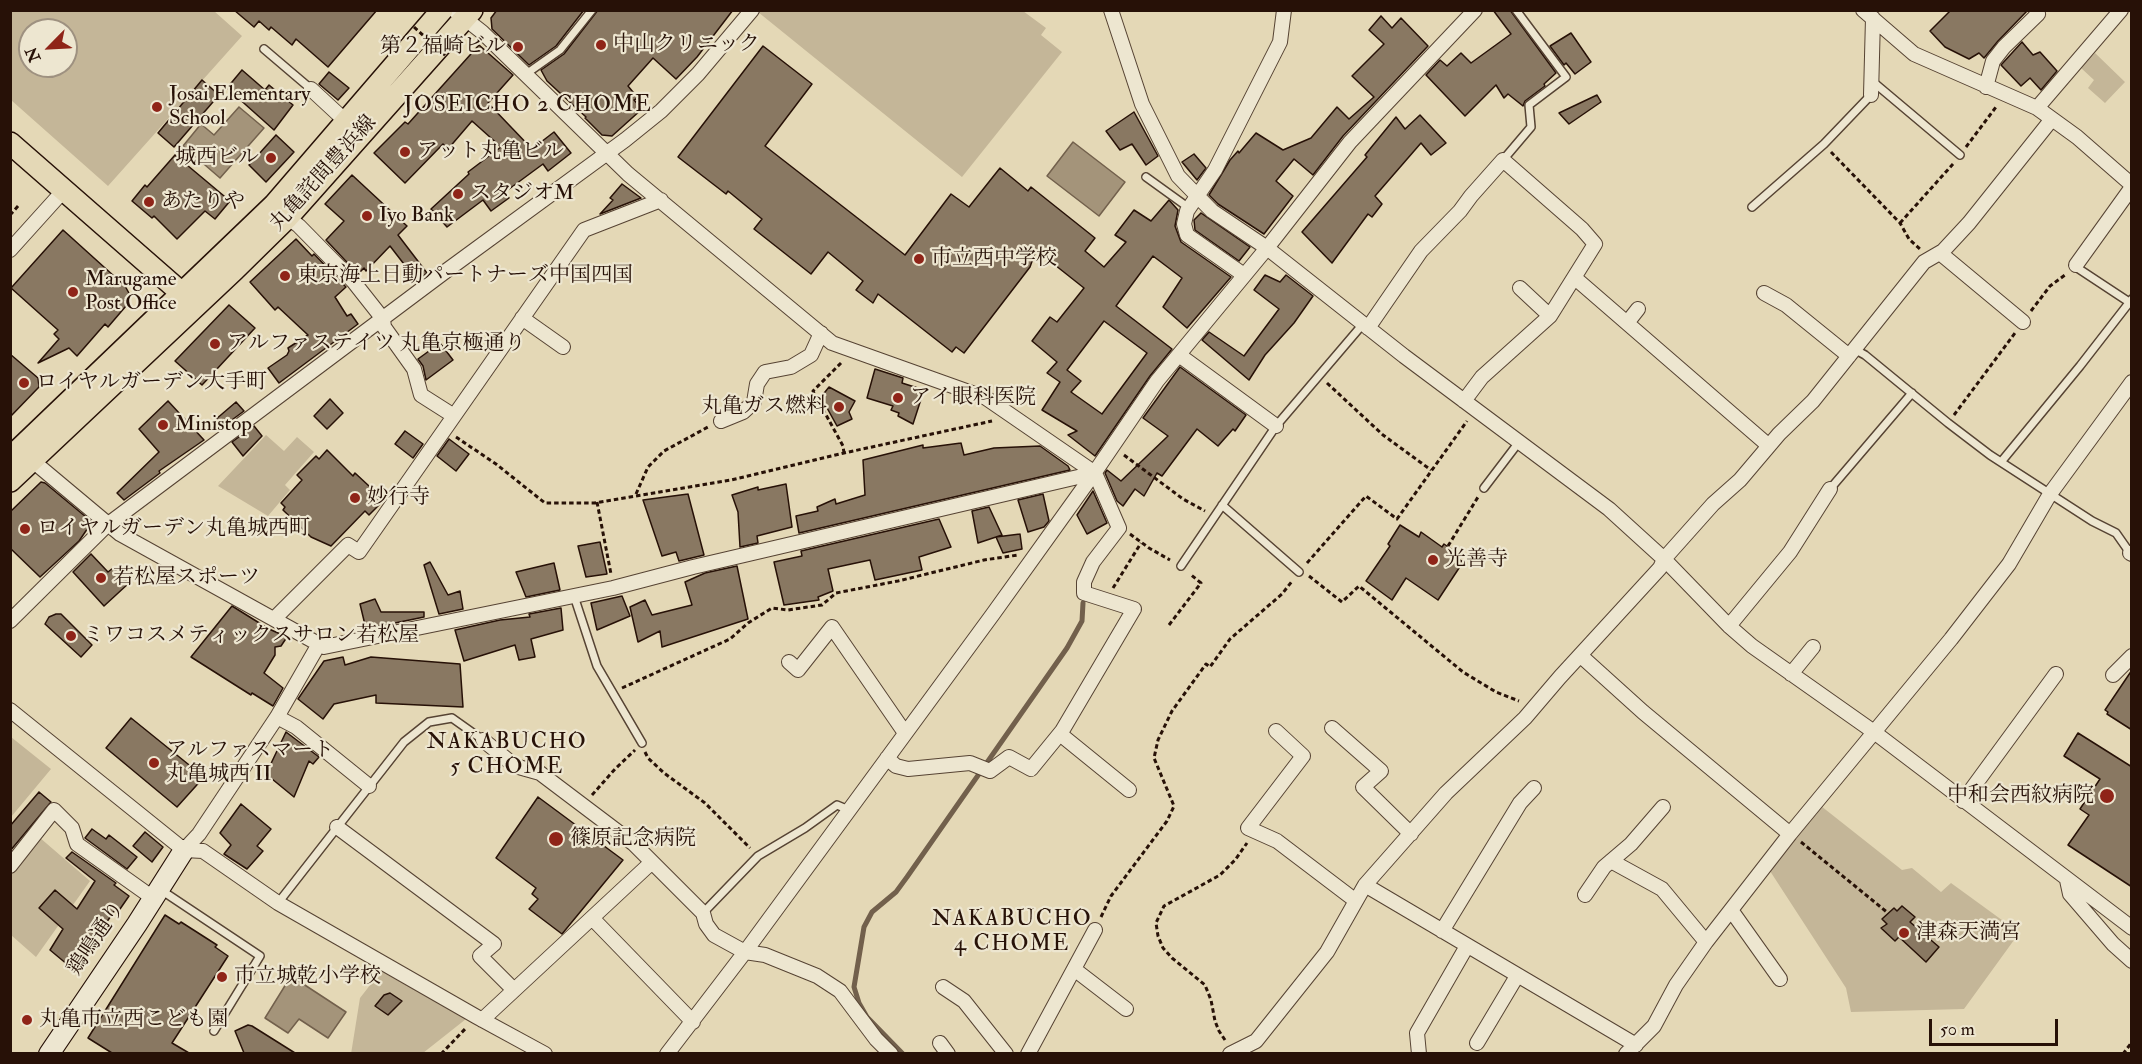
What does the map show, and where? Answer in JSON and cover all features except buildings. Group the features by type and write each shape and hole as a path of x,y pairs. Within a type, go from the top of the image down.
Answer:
{"main road":[{"path":"10,481 21,456 189,300 280,211 353,128 442,10"},
{"name":"丸亀詫間豊浜線","path":"353,128 463,13"},
{"path":"10,143 189,300"}],"street":[{"path":"10,621 107,525 625,140 698,74 752,10"},
{"path":"1111,10 1142,104 1178,176 1212,211 1267,248 1464,401 1609,508 1752,646 1874,732 2132,928"},
{"path":"1244,275 1187,234 1184,224 1189,208 1215,170 1280,42 1284,10"},
{"path":"667,1053 745,952 1095,473 1157,381 1267,248 1350,142 1474,10"},
{"path":"1986,87 1993,62 2004,47 2038,14 2036,10"},
{"path":"2037,108 2121,10"},
{"path":"463,13 628,174 832,343 986,398 1095,473 1119,528 1093,562 1084,582 1084,593 1134,609 1060,734 1031,770 1009,757 985,768 970,763 908,769 896,766 887,758"},
{"path":"1868,14 1914,54 2037,108 2078,137 2132,186 2076,265"},
{"path":"1868,14 1871,88"},
{"path":"310,89 353,128"},
{"path":"1232,1052 1256,1041 1327,952 1365,885 1446,793 1535,707 1660,568 1664,559 1713,504 1740,480 1813,401 1924,262 1935,256 1969,223 2052,119"},
{"path":"1366,326 1421,251 1460,211 1503,160 1582,229 1595,244 1550,316 1482,377 1464,401"},
{"path":"10,250 65,189"},
{"path":"274,619 348,545 359,552 584,230 661,200"},
{"path":"280,211 353,281 383,319 384,327 414,369 421,395 454,416"},
{"path":"1935,256 2023,322"},
{"path":"1575,278 1769,446"},
{"path":"1520,288 1550,316"},
{"path":"1764,293 1786,305 1852,352"},
{"path":"1627,323 1638,309"},
{"path":"522,318 563,347"},
{"path":"721,421 743,412 754,402 758,384 765,372 791,367 811,355 821,333"},
{"path":"1179,355 1276,426"},
{"path":"1682,390 1692,380"},
{"path":"1365,885 1517,976 1631,1049 1654,1026 1676,985 1706,942 1790,834 1951,639 2009,564 2050,494 2132,382"},
{"path":"21,456 120,534 324,647 613,588 693,567 1095,473"},
{"path":"1729,626 1790,552 1830,489"},
{"path":"789,662 798,670 832,627 905,733"},
{"path":"184,850 199,834 277,717 319,644"},
{"path":"1791,674 1813,647"},
{"path":"1581,656 1643,712 1790,834"},
{"path":"2113,675 2132,656"},
{"path":"1963,801 2056,675"},
{"path":"10,710 184,850 203,851 278,903 545,1053"},
{"path":"277,717 296,727 369,786"},
{"path":"1332,728 1381,771 1363,787 1410,834"},
{"path":"1276,731 1303,756 1248,828 1277,841 1356,901"},
{"path":"1060,734 1129,790"},
{"path":"483,740 515,766 540,773 634,844 703,913 706,924 714,935 745,952 765,955 817,976 840,991 876,1039 891,1053"},
{"path":"1442,931 1520,803 1534,788"},
{"path":"1585,895 1604,867 1631,844 1663,807"},
{"path":"10,866 54,810 72,828 78,844 156,893"},
{"path":"337,827 494,944 480,956 514,990"},
{"name":"鶏鳴通り","path":"49,1053 184,850"},
{"path":"1611,861 1662,889 1706,942"},
{"path":"480,1018 514,990 652,862"},
{"path":"2067,880 2070,894 2077,903 2113,944 2132,960"},
{"path":"1731,910 1780,979"},
{"path":"592,918 693,1022"},
{"path":"1028,1053 1095,930"},
{"path":"1419,1053 1417,1033 1467,946"},
{"path":"1074,969 1126,1009"},
{"path":"1477,1043 1517,976"},
{"path":"943,987 964,1001 1006,1053"}],"lane":[{"path":"526,74 560,50 592,10"},
{"path":"1503,160 1531,127 1529,105 1566,76 1516,10"},
{"path":"264,49 310,89"},
{"path":"1752,207 1824,144 1871,88 1960,155"},
{"path":"1146,177 1189,208"},
{"path":"2001,462 2130,301 2076,265"},
{"path":"1180,566 1276,426 1318,375 1366,326"},
{"path":"1852,352 1864,355 1948,423 2001,462 2116,533 2131,554"},
{"path":"1830,489 1912,393"},
{"path":"1484,488 1519,442"},
{"path":"1222,505 1299,572"},
{"path":"574,596 597,666 642,743"},
{"path":"278,903 404,741 429,722 452,718 483,740"},
{"path":"703,913 758,856 805,828 837,805 849,810"},
{"path":"156,893 260,956 214,1031"}],"path":[{"path":"414,27 446,56"},
{"path":"1824,144 1900,223 1909,239 1935,256"},
{"path":"10,214 19,205"},
{"path":"1948,423 2050,286 2076,265"},
{"path":"844,453 843,446 813,391 841,363 846,348"},
{"path":"1318,375 1383,435 1431,470"},
{"path":"1476,410 1397,519 1366,496 1302,569 1342,602 1359,586 1463,672 1496,692 1535,707"},
{"path":"444,429 496,464 545,503 597,502 731,480 990,422 1011,415"},
{"path":"636,494 648,467 664,451 721,421"},
{"path":"1113,447 1183,499 1214,517"},
{"path":"1448,546 1484,488"},
{"path":"597,502 613,588"},
{"path":"1105,600 1141,543"},
{"path":"612,693 730,639 748,623 772,608 788,610 822,605 836,593 984,560 1037,552"},
{"path":"1095,930 1111,896 1167,821 1174,806 1154,758 1158,740 1172,711 1206,664 1210,667 1230,639 1282,594 1299,572"},
{"path":"583,806 615,769 642,743 648,758 683,789 705,803 758,856"},
{"path":"1232,1052 1219,1031 1205,986 1163,948 1156,923 1164,906 1220,875 1256,831"},
{"path":"1790,834 1888,913"},
{"path":"441,1053 480,1018"},
{"path":"2123,1053 2132,1042"}],"shaded area":[{"path":"759,10 1023,11 1046,28 1041,35 1062,52 962,177 758,12"},
{"path":"11,11 214,11 242,36 108,186 11,100"},
{"path":"2095,53 2125,82 2105,103 2088,88 2094,80 2081,68"},
{"path":"239,107 264,128 220,178 183,146 201,124 214,135"},
{"path":"1073,142 1125,182 1099,216 1047,176"},
{"path":"266,435 284,451 297,437 314,452 285,485 290,490 268,516 218,486"},
{"path":"11,737 51,769 11,817"},
{"path":"1821,806 1902,870 1912,868 1941,892 1951,883 2006,923 2014,940 1964,1009 1851,1012 1846,988 1770,871"},
{"path":"39,837 90,881 36,957 11,935 11,871"},
{"path":"381,971 466,1019 423,1053 351,1054 360,998"},
{"path":"291,976 346,1012 328,1038 299,1019 288,1033 265,1018"}],"waterway":[{"path":"903,1054 867,1017 854,987 864,927 872,912 896,892 907,877 1067,648 1082,621 1083,603"}],"place":[{"name":"中山クリニック","path":"601,45"},
{"name":"第２福崎ビル","path":"518,47"},
{"name":"Josai Elementary School","path":"157,107"},
{"name":"アット丸亀ビル","path":"405,152"},
{"name":"城西ビル","path":"271,158"},
{"name":"スタジオM","path":"458,194"},
{"name":"あたりや","path":"149,202"},
{"name":"Iyo Bank","path":"367,216"},
{"name":"市立西中学校","path":"919,259"},
{"name":"東京海上日動パートナーズ中国四国","path":"285,276"},
{"name":"Marugame Post Office","path":"73,292"},
{"name":"アルファステイツ 丸亀京極通り","path":"215,344"},
{"name":"ロイヤルガーデン大手町","path":"24,383"},
{"name":"アイ眼科医院","path":"898,398"},
{"name":"丸亀ガス燃料","path":"839,407"},
{"name":"Ministop","path":"163,425"},
{"name":"妙行寺","path":"355,498"},
{"name":"ロイヤルガーデン丸亀城西町","path":"25,529"},
{"name":"光善寺","path":"1433,560"},
{"name":"若松屋スポーツ","path":"101,578"},
{"name":"ミワコスメティックスサロン若松屋","path":"71,636"},
{"name":"アルファスマート 丸亀城西 II","path":"154,763"},
{"name":"中和会西紋病院","path":"2107,796"},
{"name":"篠原記念病院","path":"556,839"},
{"name":"津森天満宮","path":"1904,933"},
{"name":"市立城乾小学校","path":"222,977"},
{"name":"丸亀市立西こども園","path":"27,1020"}],"district":[{"name":"JOSEICHO 2 CHOME","path":"528,106"},
{"name":"NAKABUCHO 5 CHOME","path":"507,756"},
{"name":"NAKABUCHO 4 CHOME","path":"1012,932"}]}
